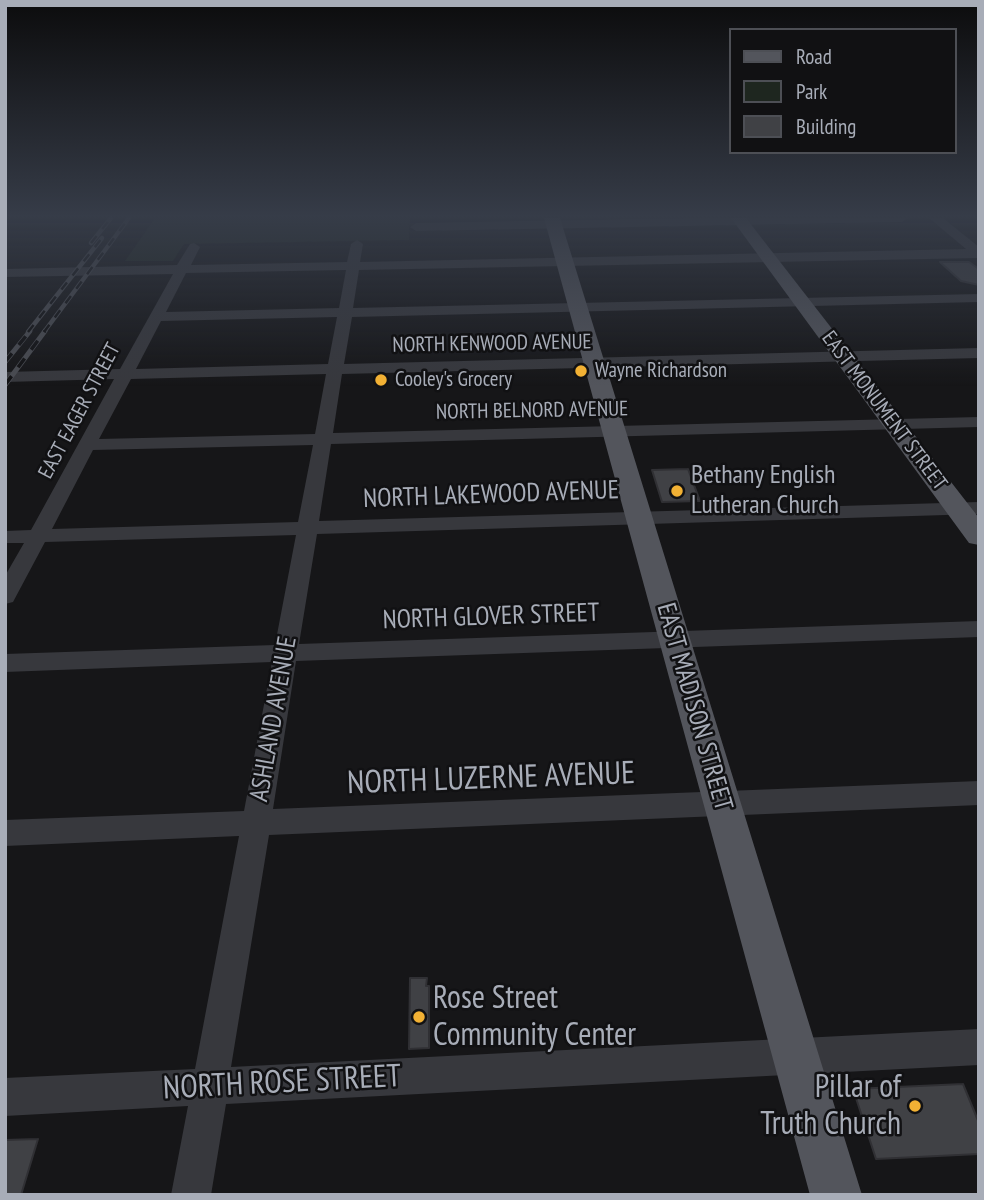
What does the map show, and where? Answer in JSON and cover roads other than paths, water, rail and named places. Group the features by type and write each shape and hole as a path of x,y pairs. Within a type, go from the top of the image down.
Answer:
{"main road":[{"name":"EAST MADISON STREET","path":"568,274 836,1195"},
{"name":"EAST MONUMENT STREET","path":"781,274 894,424 968,508 979,537"}],"street":[{"name":"EAST EAGER STREET","path":"5,597 179,274"},
{"name":"ASHLAND AVENUE","path":"191,1195 352,274"},
{"path":"156,317 979,298"},
{"name":"NORTH KENWOOD AVENUE","path":"5,377 979,353"},
{"name":"NORTH BELNORD AVENUE","path":"87,445 979,422"},
{"name":"NORTH LAKEWOOD AVENUE","path":"5,537 968,508"},
{"name":"NORTH GLOVER STREET","path":"5,663 979,629"},
{"name":"NORTH LUZERNE AVENUE","path":"5,833 979,793"},
{"name":"NORTH ROSE STREET","path":"5,1097 979,1047"}],"railway":[{"path":"28,332 74,274"},
{"path":"44,332 87,274"},
{"path":"5,362 30,331"},
{"path":"5,385 45,331"}],"place":[{"name":"Wayne Richardson","path":"581,371"},
{"name":"Cooley's Grocery","path":"381,380"},
{"name":"Bethany English Lutheran Church","path":"677,491"},
{"name":"Rose Street Community Center","path":"419,1017"},
{"name":"Pillar of Truth Church","path":"915,1106"}]}
